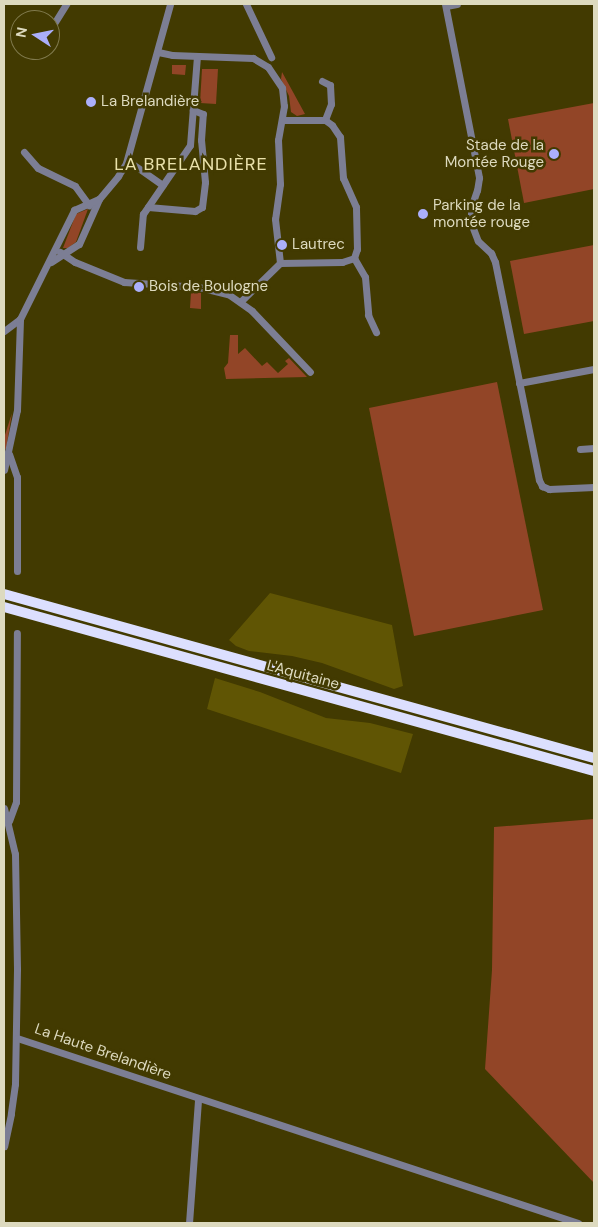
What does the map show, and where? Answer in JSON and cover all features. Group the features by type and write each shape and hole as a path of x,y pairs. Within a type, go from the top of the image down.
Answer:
{"highway":[{"name":"L'Aquitaine","path":"4,594 594,758"},
{"name":"L'Aquitaine","path":"4,607 594,771"}],"street":[{"path":"48,264 80,244 99,199 123,170 131,151 170,4"},
{"path":"246,4 271,57"},
{"path":"457,4 445,5 479,178 477,190 470,206 471,223 478,241 491,253 495,262 540,484 549,489 594,487"},
{"path":"158,52 197,56 244,56 254,58 268,66 282,88 284,106 278,140 280,184 275,219 280,263"},
{"path":"140,246 143,214 190,146 197,56"},
{"path":"322,81 330,85 331,104 325,120"},
{"path":"148,207 195,211 202,207 204,182 201,140 203,114 193,110"},
{"path":"282,120 325,120 332,125 340,137 342,178 355,202 357,249 354,258 365,277 368,315 376,332"},
{"path":"24,152 38,168 75,186 93,211"},
{"path":"134,165 163,186"},
{"path":"4,470 17,410 20,319 74,210 99,199"},
{"path":"56,248 63,255 102,274 124,282 199,287 221,292 241,301 310,372"},
{"path":"241,301 280,263 342,262 354,258"},
{"path":"4,331 20,319"},
{"path":"519,383 594,369"},
{"path":"580,449 594,448"},
{"path":"9,454 17,477 17,571"},
{"path":"9,821 16,802 16,633"},
{"path":"4,808 14,842 16,874 16,1038"},
{"name":"La Haute Brelandière","path":"4,1146 14,1099 16,1038 578,1223"},
{"path":"189,1223 198,1099"}],"shaded area":[{"path":"172,65 186,65 185,75 172,74"},
{"path":"202,69 218,69 216,104 200,103"},
{"path":"282,72 305,114 297,116 291,112 289,96 281,79"},
{"name":"Stade de la Montée Rouge","path":"594,103 594,189 524,203 508,119"},
{"path":"88,209 76,242 68,248 63,248 76,214"},
{"path":"594,245 594,321 524,334 510,261"},
{"path":"191,292 201,293 201,309 190,308"},
{"path":"230,335 238,335 238,354 245,348 262,366 267,362 278,373 288,364 285,361 289,358 307,377 226,379 224,368 228,363"},
{"path":"497,382 543,610 414,636 369,408"},
{"path":"12,413 6,449 4,448 4,438"},
{"path":"270,593 392,625 403,686 394,689 322,663 292,656 249,651 236,646 229,640"},
{"path":"215,678 260,692 326,718 370,723 413,734 401,773 207,709"},
{"path":"594,819 594,1183 485,1069 492,970 494,827"}],"place":[{"name":"La Brelandière","path":"91,102"},
{"name":"Stade de la Montée Rouge","path":"554,154"},
{"name":"Parking de la montée rouge","path":"423,214"},
{"name":"Lautrec","path":"282,245"},
{"name":"Bois de Boulogne","path":"139,287"}],"district":[{"name":"LA BRELANDIÈRE","path":"191,164"}]}
